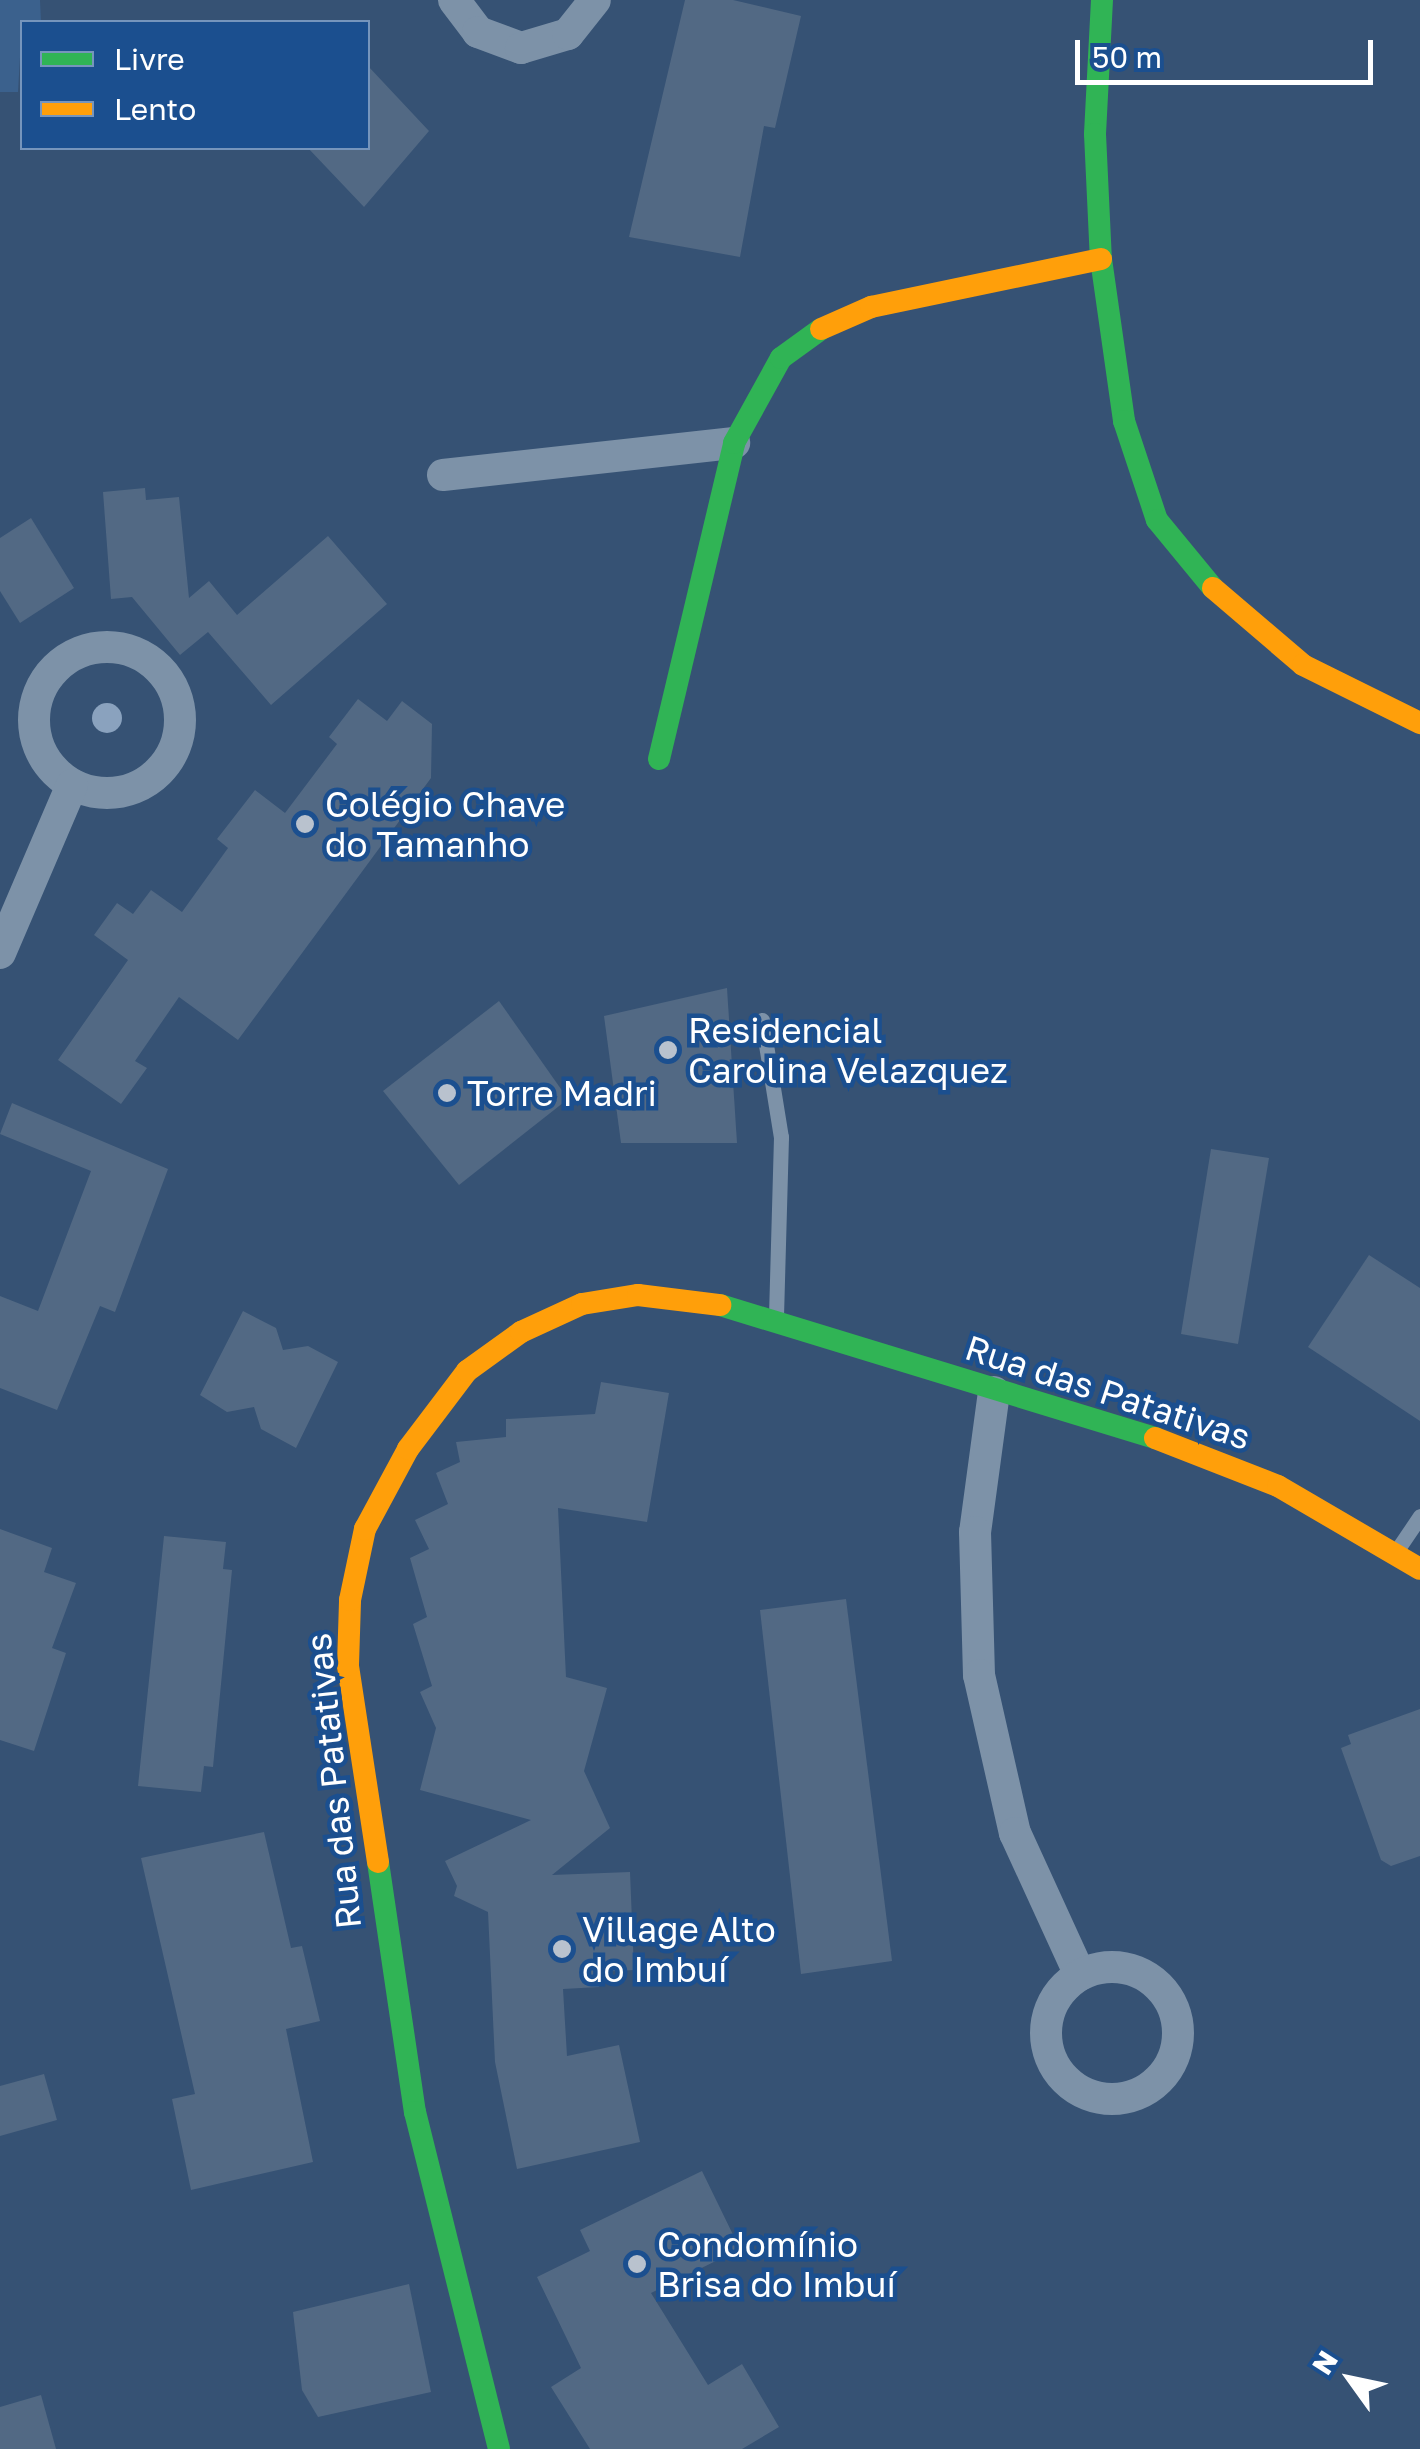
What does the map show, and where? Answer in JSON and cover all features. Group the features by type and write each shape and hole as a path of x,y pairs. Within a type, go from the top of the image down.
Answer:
{"street":[{"path":"454,0 478,32 520,48 568,34 595,0"},
{"path":"1102,0 1094,134 1101,260 1124,421 1156,520 1220,597 1303,665 1420,723"},
{"path":"659,760 734,443 781,358 823,326 917,294 1101,260"},
{"path":"443,475 734,443"},
{"path":"108,646 154,663 178,703 174,750 160,770 130,789 94,793 72,785 39,750 33,726 46,679 84,650 108,646"},
{"path":"0,952 72,785"},
{"name":"Rua das Patativas","path":"499,2449 415,2112 363,1801 348,1664 350,1600 365,1528 408,1449 467,1371 520,1332 582,1304 638,1295 776,1317 994,1392 1177,1445 1278,1486 1420,1569"},
{"path":"994,1392 976,1532 980,1674 1015,1833 1080,1975"},
{"path":"1121,1967 1142,1973 1171,2002 1178,2043 1159,2080 1141,2093 1098,2098 1077,2090 1050,2054 1051,2009 1080,1975 1121,1967"}],"lane":[{"path":"762,1020 783,1183 776,1317"},
{"path":"1395,1553 1420,1516"}],"water":[{"path":"0,0 40,0 41,20 20,20 18,92 0,92"}],"building":[{"path":"685,0 733,0 801,16 775,128 764,126 740,257 629,237"},
{"path":"370,68 429,131 364,207 310,150 370,150"},
{"path":"145,488 146,500 179,497 189,598 209,581 237,615 328,536 387,604 271,705 208,632 180,655 132,597 111,599 103,492"},
{"path":"31,518 74,588 20,623 0,591 0,538"},
{"path":"358,699 387,721 402,701 432,724 431,778 238,1040 179,997 135,1061 147,1068 121,1104 58,1060 128,960 94,935 117,903 133,914 151,890 182,912 228,848 217,839 255,790 285,813 337,744 329,737"},
{"name":"Residencial Carolina Velazquez","path":"727,988 737,1143 621,1143 604,1016"},
{"name":"Torre Madri","path":"499,1001 568,1099 459,1185 383,1091"},
{"path":"12,1103 168,1169 115,1312 100,1306 57,1410 0,1388 0,1296 38,1311 91,1171 0,1134"},
{"path":"1211,1149 1269,1158 1238,1344 1181,1334"},
{"path":"1369,1255 1420,1288 1420,1421 1308,1347"},
{"path":"243,1311 276,1328 283,1350 308,1346 338,1362 296,1448 261,1429 254,1407 227,1412 200,1395"},
{"path":"601,1382 669,1393 647,1522 558,1508 566,1677 607,1688 584,1771 610,1828 552,1875 630,1872 634,1970 598,1972 599,1987 563,1989 567,2056 619,2045 640,2142 517,2169 495,2062 488,1912 454,1896 457,1886 445,1861 531,1820 420,1790 436,1728 420,1692 432,1686 413,1624 427,1617 410,1558 429,1549 415,1520 448,1504 436,1473 460,1462 456,1442 506,1437 506,1419 595,1414"},
{"path":"0,1529 52,1548 44,1572 76,1583 52,1648 66,1653 34,1751 0,1740"},
{"path":"164,1536 226,1542 223,1569 232,1570 213,1767 204,1766 201,1792 138,1786"},
{"path":"846,1599 892,1961 801,1974 760,1610"},
{"path":"1420,1709 1420,1856 1391,1866 1381,1860 1341,1748 1351,1744 1348,1735"},
{"path":"264,1832 291,1948 302,1946 320,2021 286,2029 313,2162 191,2190 172,2099 195,2094 141,1858"},
{"path":"44,2074 57,2120 0,2136 0,2086"},
{"path":"702,2171 740,2249 651,2293 708,2385 742,2364 779,2427 742,2449 590,2449 551,2387 581,2368 537,2277 590,2251 580,2230"},
{"path":"409,2284 431,2392 318,2417 302,2390 293,2312"},
{"path":"41,2395 56,2449 0,2449 0,2407"}],"traffic: fast":[{"path":"1102,0 1095,134 1101,259 1124,421 1157,520 1213,588"},
{"path":"659,759 734,443 781,358 821,329"},
{"path":"720,1305 1155,1438"},
{"path":"378,1862 415,2112 499,2449"}],"traffic: slow":[{"path":"821,329 871,307 1101,259"},
{"path":"1213,588 1303,665 1420,723"},
{"path":"378,1862 348,1665 350,1600 365,1529 408,1449 467,1371 521,1332 582,1304 638,1295 720,1305"},
{"path":"1155,1438 1278,1486 1420,1569"}],"place":[{"name":"Colégio Chave do Tamanho","path":"305,824"},
{"name":"Residencial Carolina Velazquez","path":"668,1050"},
{"name":"Torre Madri","path":"447,1093"},
{"name":"Village Alto do Imbuí","path":"562,1949"},
{"name":"Condomínio Brisa do Imbuí","path":"637,2264"}]}
